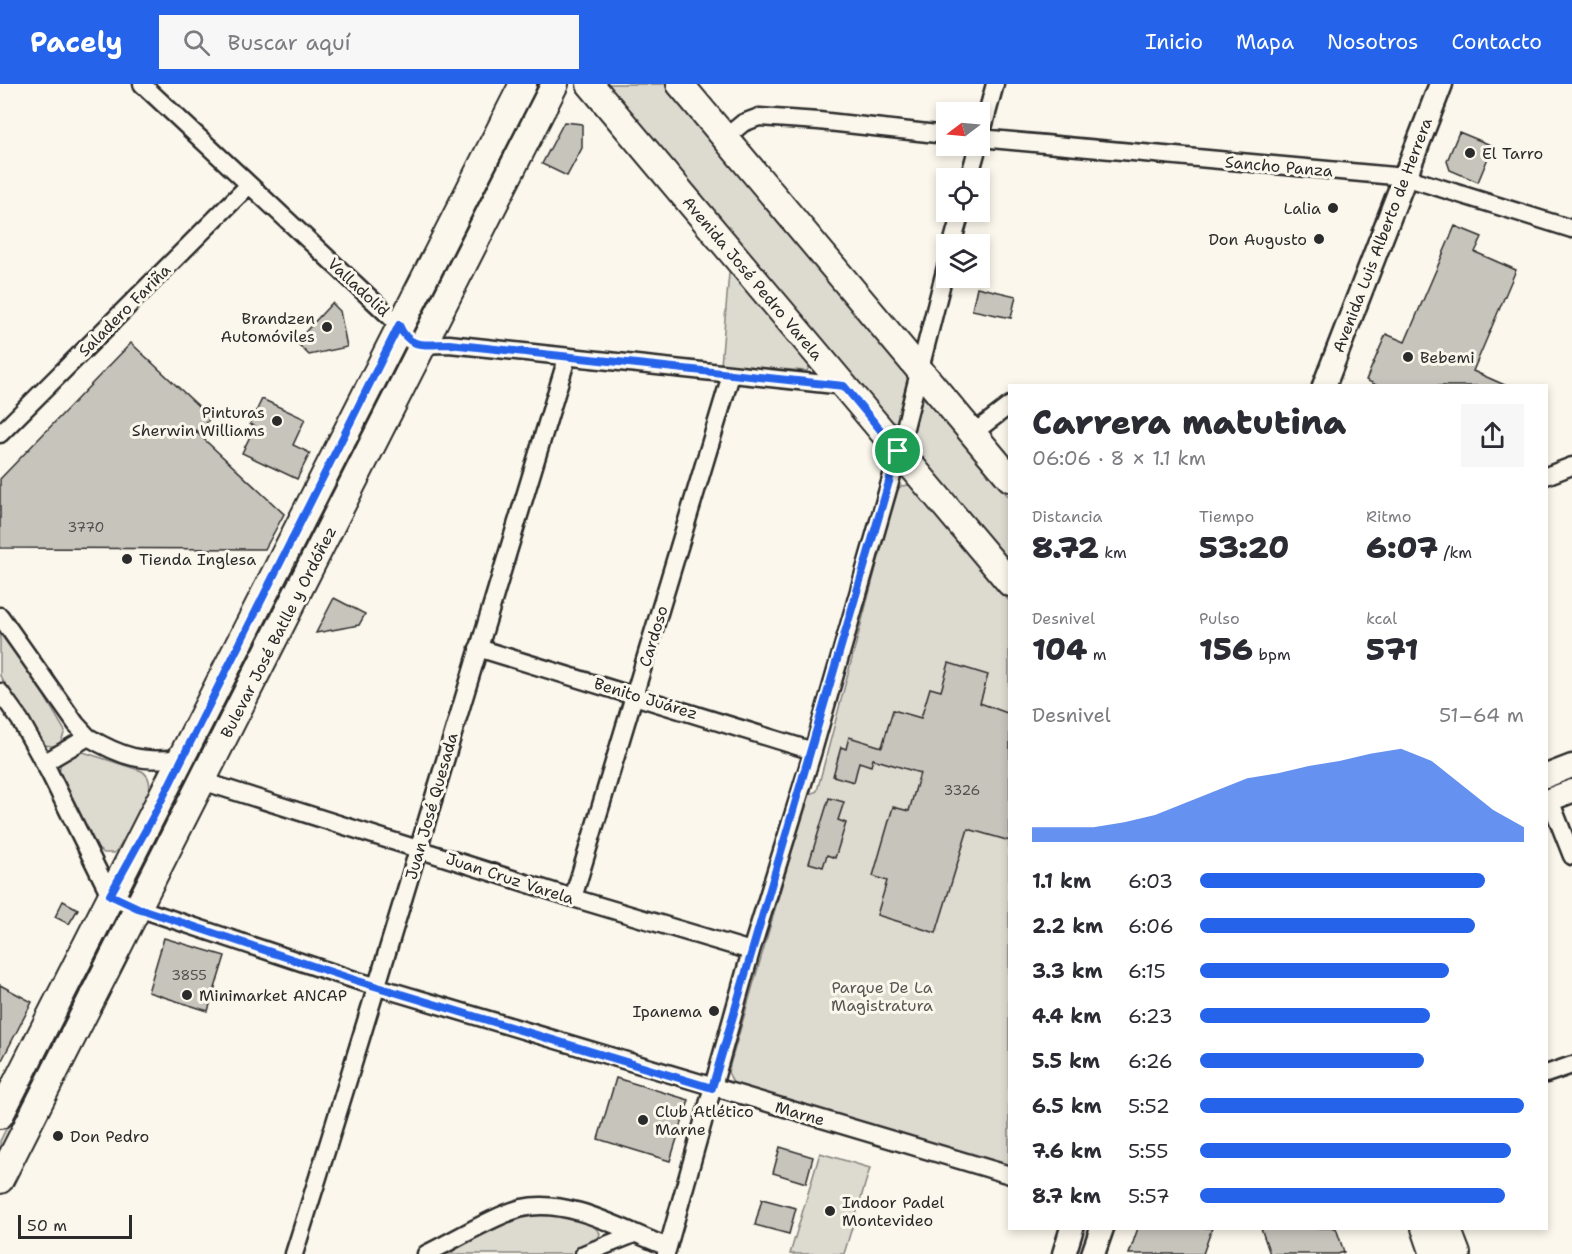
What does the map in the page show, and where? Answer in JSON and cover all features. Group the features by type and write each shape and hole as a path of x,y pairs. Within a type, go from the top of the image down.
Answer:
{"main road":[{"name":"Bulevar José Batlle y Ordóñez","path":"0,1114 399,325 524,84"},
{"name":"Bulevar José Batlle y Ordóñez","path":"0,1180 555,84"},
{"name":"Avenida José Pedro Varela","path":"590,84 1008,581"},
{"path":"680,84 1008,476"},
{"name":"Avenida Luis Alberto de Herrera","path":"1324,384 1441,84"},
{"path":"1548,775 1572,766"},
{"path":"1548,801 1572,791"},
{"path":"1064,1254 1071,1230"},
{"path":"1093,1254 1101,1230"},
{"path":"1426,1230 1434,1254"},
{"path":"1448,1230 1457,1254"}],"street":[{"name":"Valladolid","path":"142,84 399,325 404,337 411,342 422,344"},
{"path":"989,102 994,84"},
{"path":"725,138 743,123 759,117 936,134"},
{"name":"Sancho Panza","path":"990,140 1405,177 1572,229"},
{"name":"Saladero Fariña","path":"0,434 249,185"},
{"path":"426,1254 510,1213 546,1206 601,1219 667,1250 751,951 813,751 898,451 941,288"},
{"path":"422,344 449,344 844,386"},
{"name":"Juan José Quesada","path":"294,1254 379,986 418,848 567,358"},
{"name":"Cardoso","path":"573,898 731,375"},
{"path":"972,434 1008,407"},
{"path":"1548,475 1572,466"},
{"path":"0,616 76,724 88,737 107,748 135,759 149,761 181,758"},
{"name":"Benito Juárez","path":"478,648 635,694 813,751"},
{"path":"0,692 20,720 44,763 110,895"},
{"path":"44,763 88,737"},
{"name":"Juan Cruz Varela","path":"202,781 573,898 751,951"},
{"path":"1548,801 1572,856"},
{"name":"Marne","path":"110,895 138,908 358,981 1008,1174"},
{"path":"1548,1073 1572,1065"},
{"path":"584,1254 634,1234"}],"green space":[{"path":"534,84 542,84 421,317 419,316"},
{"path":"608,84 666,84 906,373 909,381 899,421 893,423"},
{"path":"732,270 810,365 807,371 721,365 729,273"},
{"path":"404,350 406,353 298,566 294,565 400,351"},
{"path":"926,399 1008,496 1008,563 911,446 922,400"},
{"name":"Parque De La Magistratura","path":"901,486 914,487 1008,600 1008,1170 733,1083 728,1072 808,795 817,791 896,492"},
{"path":"0,633 38,685 65,731 60,744 45,745 0,676"},
{"path":"252,645 251,657 162,832 165,813"},
{"path":"80,751 142,771 148,778 150,787 148,797 120,847 114,853 104,853 95,847 59,772 61,762"},
{"path":"110,923 88,970 85,989 0,1156 0,1141"},
{"name":"Indoor Padel Montevideo","path":"820,1153 870,1168 844,1254 790,1254"},
{"path":"543,1210 590,1222 600,1233 598,1241 576,1254 442,1254 513,1218"}],"building":[{"path":"564,122 582,124 582,148 567,176 542,164"},
{"name":"El Tarro","path":"1459,132 1493,146 1478,182 1450,170 1447,161"},
{"path":"1455,226 1482,237 1475,252 1516,270 1473,371 1502,384 1374,384 1366,380 1386,334 1405,342"},
{"path":"977,288 1016,296 1011,318 972,310"},
{"name":"Brandzen Automóviles","path":"332,303 340,311 347,347 309,355 296,342"},
{"path":"131,343 210,417 201,433 193,429 284,514 265,549 0,548 0,479"},
{"path":"262,399 305,419 293,445 310,453 297,479 242,453 255,426 250,424"},
{"path":"334,598 365,614 359,625 316,633"},
{"path":"949,663 988,675 980,703 1008,713 1008,840 968,829 936,933 877,915 887,881 873,876 893,807 909,811 920,773 873,759 871,766 859,762 854,782 833,776 841,747 846,749 849,737 882,747 893,710 921,718 930,688 941,691"},
{"path":"829,798 844,802 838,820 846,823 835,858 827,855 823,867 809,863"},
{"path":"63,901 78,909 69,924 55,917"},
{"path":"164,938 225,956 208,1011 148,992"},
{"path":"0,985 32,1002 0,1064"},
{"name":"Club Atlético Marne","path":"616,1078 689,1100 670,1161 598,1139"},
{"path":"780,1147 813,1157 806,1183 773,1173"},
{"path":"762,1199 796,1208 789,1234 755,1225"},
{"path":"1137,1230 1211,1230 1203,1254 1129,1254"},
{"path":"1262,1230 1337,1230 1344,1252 1338,1254 1270,1254"}],"place":[{"name":"El Tarro","path":"1470,153"},
{"name":"Lalia","path":"1333,208"},
{"name":"Don Augusto","path":"1319,239"},
{"name":"Brandzen Automóviles","path":"327,327"},
{"name":"Bebemi","path":"1408,357"},
{"name":"Pinturas Sherwin Williams","path":"277,421"},
{"name":"Tienda Inglesa","path":"127,559"},
{"name":"Minimarket ANCAP","path":"187,995"},
{"name":"Ipanema","path":"714,1011"},
{"name":"Club Atlético Marne","path":"643,1120"},
{"name":"Don Pedro","path":"58,1136"},
{"name":"Indoor Padel Montevideo","path":"830,1211"}],"route":[{"path":"399,325 404,337 411,342 422,344 449,344 844,386 898,451 813,751 751,951 712,1088 358,981 138,908 110,895 154,815 399,325"}]}
